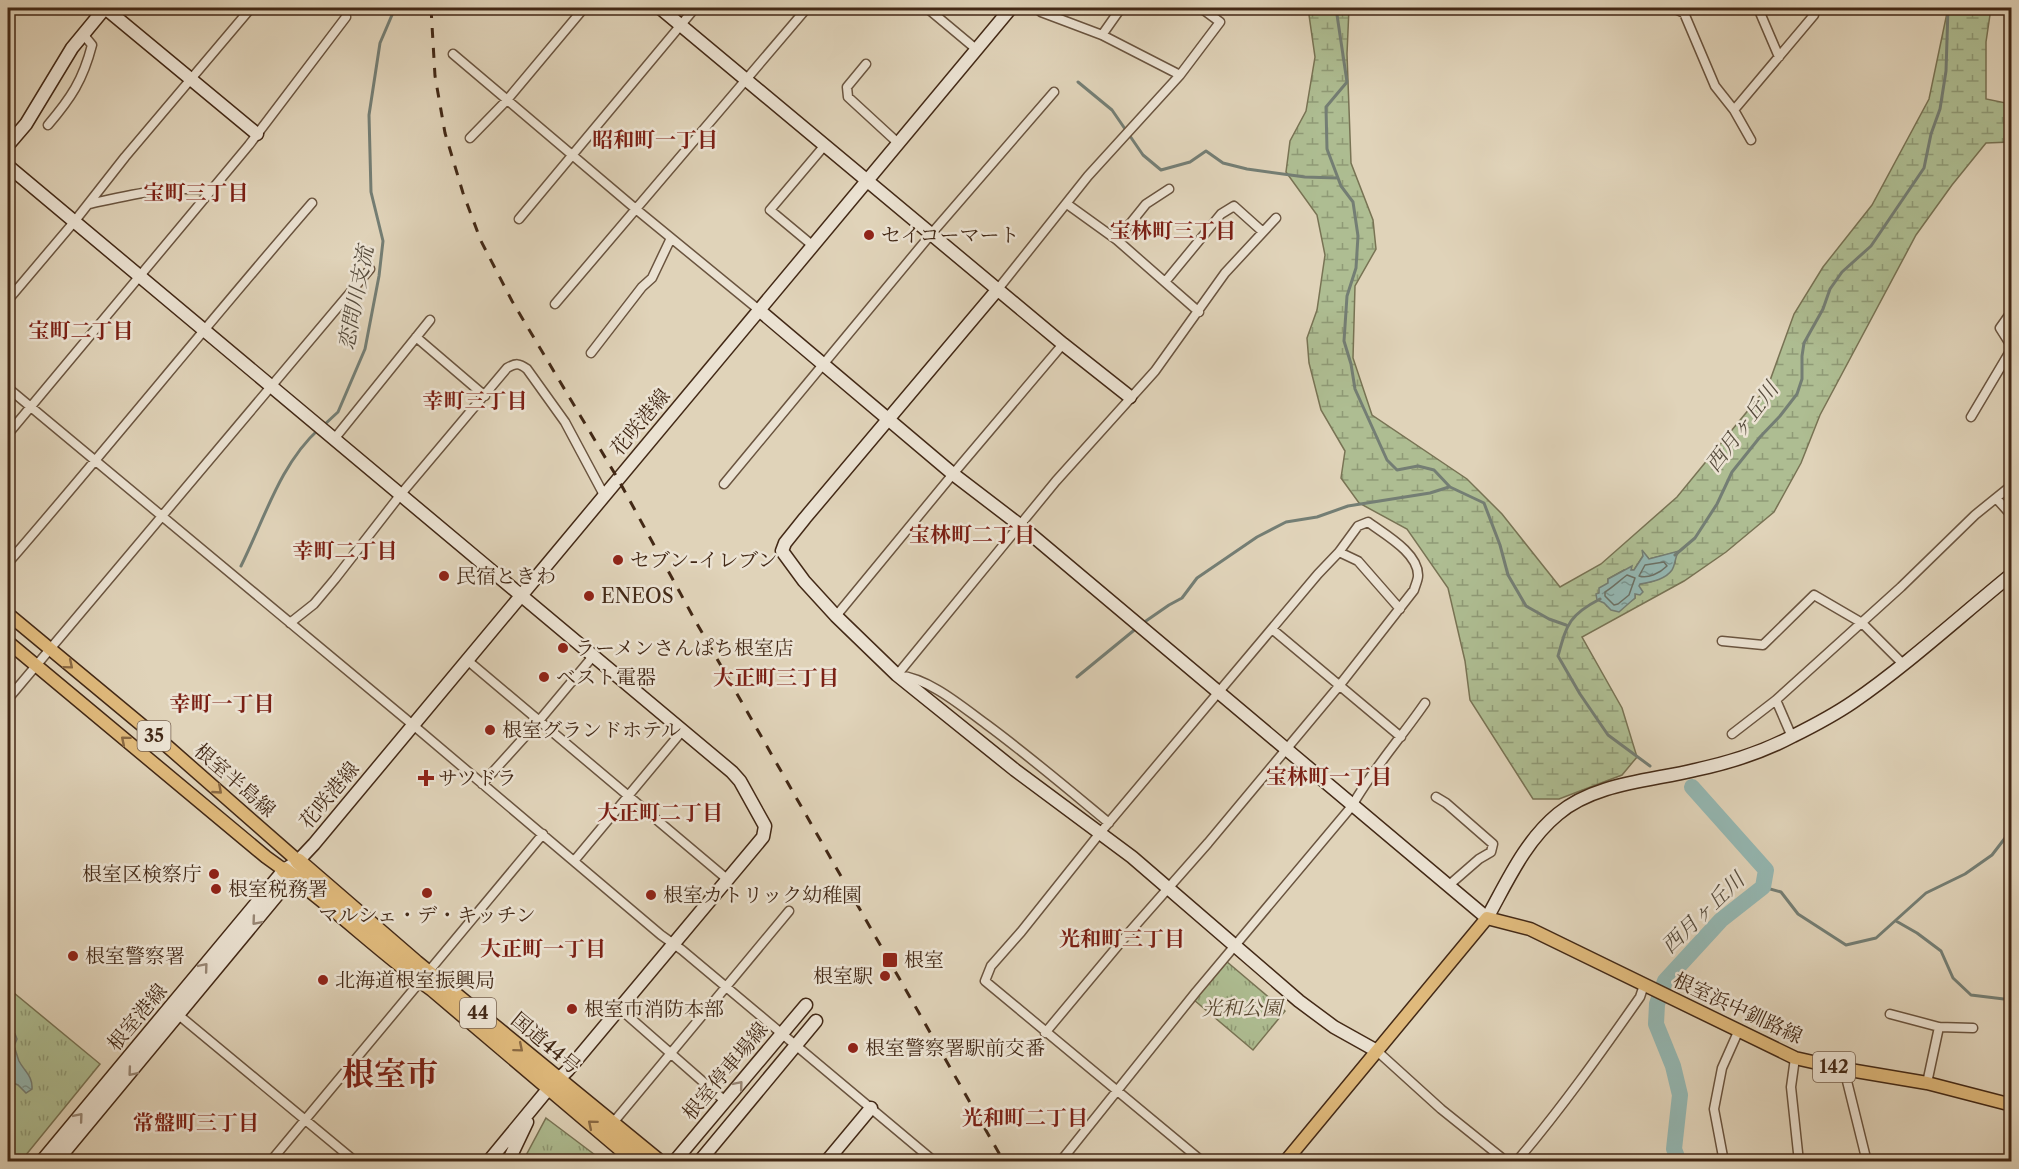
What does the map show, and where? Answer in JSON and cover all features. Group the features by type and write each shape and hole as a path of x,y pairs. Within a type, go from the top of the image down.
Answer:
{"highway":[{"name":"国道44号","path":"298,861 408,956 425,976"},
{"name":"国道44号","path":"289,873 425,976 553,1084 637,1161"},
{"name":"国道44号","path":"553,1084 612,1124 659,1161"}],"main road":[{"name":"根室半島線","path":"8,614 167,746 298,861"},
{"name":"根室半島線","path":"8,642 266,857 289,873"},
{"name":"根室浜中釧路線","path":"1486,918 1530,929 1795,1058 1927,1083 2012,1105"},
{"path":"1285,1161 1486,918"}],"street":[{"path":"8,145 26,124 60,66 105,8 257,134"},
{"path":"8,300 75,222 124,157 251,8"},
{"path":"471,138 507,100 584,8"},
{"path":"660,8 1063,344 1130,397"},
{"path":"519,219 695,8"},
{"path":"555,304 807,8"},
{"path":"927,8 976,50"},
{"name":"花咲港線","path":"289,873 1011,8"},
{"path":"1036,8 1041,12 1102,35 1180,75"},
{"path":"1102,35 1121,8"},
{"path":"1202,8 1220,22 1180,75 1088,176 998,289 805,518 785,543 782,551 804,581 836,616 897,675 1015,770 1132,856 1235,947 1316,1014 1377,1051 1441,1109 1507,1161"},
{"path":"1673,8 1684,13 1714,86 1734,110 1751,140"},
{"path":"1758,8 1779,57"},
{"path":"1734,110 1814,15 1815,8"},
{"path":"8,434 257,134 346,17"},
{"path":"48,125 70,99 88,59 92,45 83,34"},
{"path":"453,54 953,474 1021,526 1486,918 1526,848 1540,831 1569,806 1594,794 1624,785 1725,762 1792,737 1852,703 2012,574"},
{"path":"866,64 847,87 848,97 898,143"},
{"path":"724,484 932,233 1054,92"},
{"path":"812,246 770,210 825,145"},
{"path":"8,166 736,776 765,826 763,837 568,1070 535,1104 488,1161"},
{"path":"89,204 125,196 192,188 210,191"},
{"path":"1117,240 1146,204 1169,189"},
{"path":"8,563 312,203"},
{"path":"1067,204 1117,240 1199,312"},
{"path":"1165,282 1221,214 1234,206 1263,232"},
{"path":"897,675 1056,481 1155,371 1225,273 1276,218"},
{"path":"591,353 642,287 652,278 671,238"},
{"path":"8,699 370,269"},
{"path":"1971,417 2012,347 2000,328 2012,311"},
{"path":"335,438 430,320"},
{"path":"416,337 485,396"},
{"path":"836,616 1063,344"},
{"path":"290,623 314,604 401,494 507,368 515,363 527,369 565,422 604,495"},
{"path":"8,388 935,1161"},
{"path":"1732,734 1776,700 1933,557 1975,515 2012,485"},
{"path":"1995,498 2012,516"},
{"path":"1045,1033 1339,686 1414,590 1418,576 1415,563 1401,546 1368,522 1358,526 1339,552 1100,833 1022,932 991,966 985,981 1045,1033 1203,1161"},
{"path":"1339,552 1358,561 1400,609"},
{"path":"1722,641 1763,645 1814,595 1862,622 1903,664"},
{"path":"1272,628 1401,737"},
{"path":"482,784 594,655"},
{"path":"467,660 727,879"},
{"path":"897,675 910,676 968,711 1032,758 1109,823"},
{"path":"1776,700 1792,737"},
{"path":"1060,1161 1116,1090 1352,806 1366,781 1425,703"},
{"path":"574,861 683,730"},
{"path":"1436,797 1493,844 1491,852 1479,859 1448,886"},
{"path":"270,1161 543,834"},
{"name":"根室港線","path":"56,1161 175,1011 289,873"},
{"path":"612,1124 789,911"},
{"path":"1516,1161 1556,1114 1649,987"},
{"name":"根室停車場線","path":"674,1161 806,1005"},
{"path":"619,1008 725,1101"},
{"path":"175,1011 356,1161"},
{"name":"根室港線","path":"41,1161 175,1011"},
{"path":"1890,1014 1939,1027 1972,1028"},
{"name":"根室停車場線","path":"699,1161 816,1020"},
{"path":"1927,1083 1939,1027"},
{"path":"1724,1161 1714,1109 1722,1068 1738,1032"},
{"path":"1795,1058 1791,1087 1799,1161"},
{"path":"1844,1069 1867,1161"},
{"path":"508,1161 535,1104"},
{"path":"826,1161 871,1108"}],"green space":[{"path":"1308,8 1349,8 1347,54 1351,163 1373,220 1376,249 1355,286 1353,358 1372,415 1467,479 1502,514 1560,587 1601,564 1677,497 1768,386 1794,314 1823,267 1872,205 1929,99 1948,8 1991,8 1986,42 1986,99 2011,104 2011,142 1986,143 1916,235 1820,415 1801,463 1774,512 1726,552 1684,581 1582,637 1622,708 1637,757 1622,775 1559,799 1533,799 1470,700 1465,661 1448,588 1407,529 1359,503 1341,478 1345,451 1321,410 1309,363 1307,338 1317,310 1325,255 1317,215 1286,172 1290,141 1306,111 1315,57","holes":["1643,552 1649,559 1678,552 1675,563 1663,575 1638,586 1640,589 1635,594 1635,598 1607,606 1599,593 1608,583 1608,579 1624,570 1634,570"]},
{"name":"光和公園","path":"1226,961 1285,1011 1253,1050 1194,1000"},
{"path":"8,988 100,1064 21,1161 8,1161"},
{"path":"546,1118 603,1161 523,1161"}],"water":[{"path":"1642,550 1649,559 1679,551 1669,573 1657,580 1640,584 1643,592 1640,595 1635,594 1635,598 1619,612 1611,610 1597,600 1596,594 1599,593 1599,588 1608,583 1608,579 1632,566 1631,570 1634,570 1643,556"},
{"path":"8,1028 15,1034 17,1039 14,1046 18,1059 31,1081 32,1089 26,1093 18,1085 8,1081 8,1065 12,1062 12,1053 8,1047"}],"waterway":[{"name":"恋問川支流","path":"324,425 338,412 365,349 379,276 383,241 371,192 369,115 380,43 395,8"},
{"path":"1336,8 1347,82 1326,107 1327,149 1341,186 1353,202 1358,236 1356,268 1347,296 1344,341 1355,389 1387,460 1397,470 1418,466 1434,470 1450,487 1484,503 1500,545 1508,575 1526,606 1549,619 1566,625"},
{"name":"西月ヶ丘川","path":"1675,555 1695,538 1717,504 1732,472 1797,394 1802,379 1804,343 1823,309 1830,289 1842,272 1871,246 1924,168 1931,134 1940,109 1946,71 1948,8"},
{"path":"1078,82 1112,110 1143,155 1161,170 1190,162 1206,151 1223,163 1247,169 1305,177 1338,178"},
{"name":"恋問川支流","path":"241,566 283,476 305,443 319,429"},
{"path":"1143,623 1182,598 1197,578 1257,537 1286,522 1317,517 1348,506 1430,493 1449,487"},
{"name":"西月ヶ丘川","path":"1600,599 1575,616 1567,628 1558,656 1608,735 1650,766"},
{"path":"1077,677 1138,627"},
{"name":"西月ヶ丘川","path":"1679,1162 1674,1149 1680,1095 1673,1066 1656,1024 1657,1004 1665,981 1721,920 1763,887 1766,870 1692,787"},
{"path":"1763,887 1781,892 1798,914 1846,945 1876,938 1926,893 1965,874 1992,855 2012,829"},
{"path":"1896,921 1941,951 1953,978 1971,995 2012,1000"}],"railway":[{"path":"431,8 435,76 445,133 463,193 481,241 512,301 618,479 696,622 1004,1162"}],"place":[{"name":"セイコーマート","path":"869,235"},
{"name":"セブン-イレブン","path":"618,560"},
{"name":"民宿ときわ","path":"444,576"},
{"name":"ENEOS","path":"589,596"},
{"name":"ラーメンさんぱち根室店","path":"563,648"},
{"name":"ベスト電器","path":"544,677"},
{"name":"根室グランドホテル","path":"490,730"},
{"name":"サツドラ","path":"426,778"},
{"name":"根室区検察庁","path":"214,874"},
{"name":"根室税務署","path":"216,889"},
{"name":"マルシェ・デ・キッチン","path":"427,893"},
{"name":"根室カトリック幼稚園","path":"651,895"},
{"name":"根室警察署","path":"73,956"},
{"name":"根室","path":"890,960"},
{"name":"根室駅","path":"885,976"},
{"name":"北海道根室振興局","path":"323,980"},
{"name":"根室市消防本部","path":"572,1009"},
{"name":"根室警察署駅前交番","path":"853,1048"}],"district":[{"name":"昭和町一丁目","path":"655,140"},
{"name":"宝町三丁目","path":"196,193"},
{"name":"宝林町三丁目","path":"1173,231"},
{"name":"宝町二丁目","path":"81,331"},
{"name":"幸町三丁目","path":"475,401"},
{"name":"宝林町二丁目","path":"972,535"},
{"name":"幸町二丁目","path":"345,551"},
{"name":"大正町三丁目","path":"776,678"},
{"name":"幸町一丁目","path":"222,704"},
{"name":"宝林町一丁目","path":"1329,777"},
{"name":"大正町二丁目","path":"660,813"},
{"name":"光和町三丁目","path":"1122,939"},
{"name":"大正町一丁目","path":"543,949"},
{"name":"根室市","path":"390,1074"},
{"name":"光和町二丁目","path":"1025,1118"},
{"name":"常盤町三丁目","path":"196,1123"}]}
